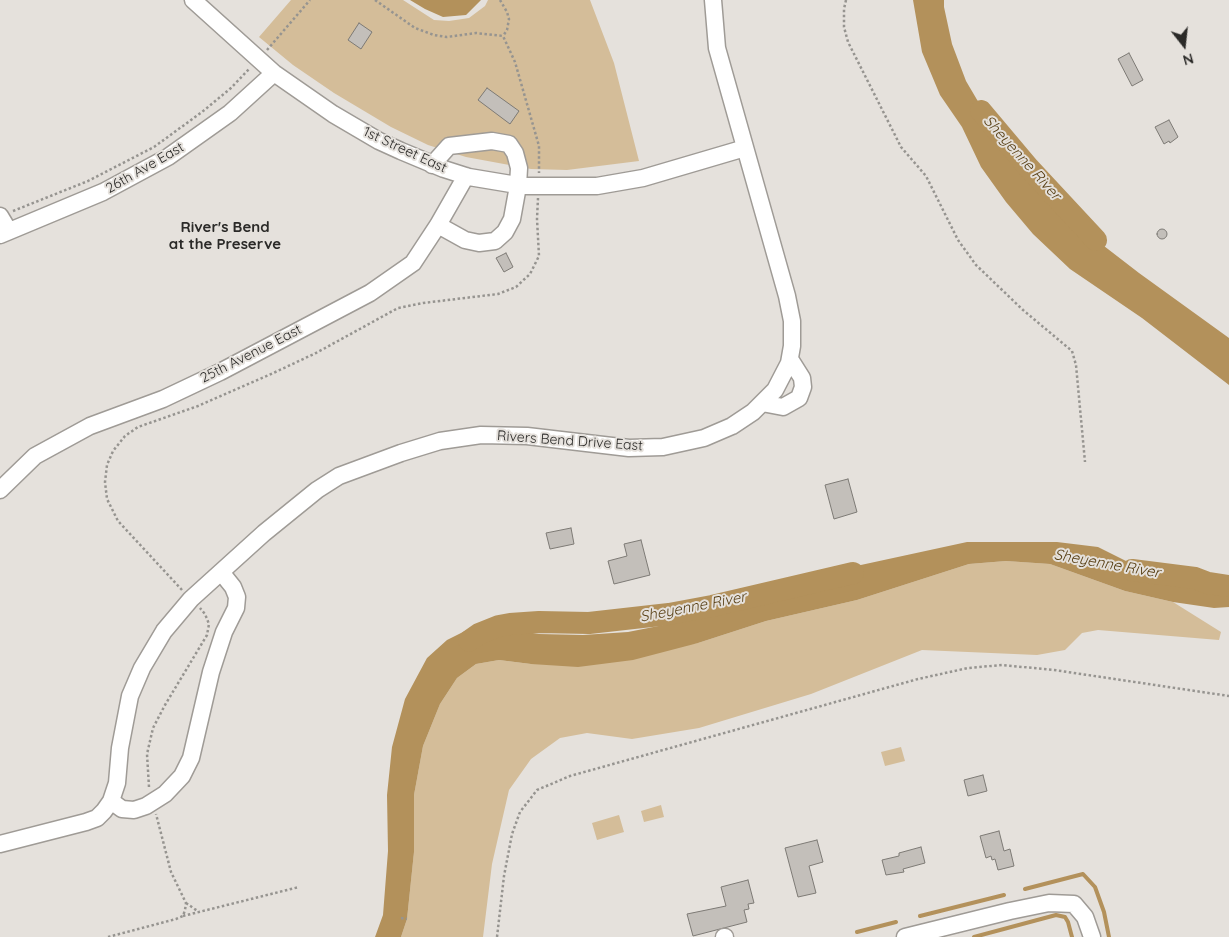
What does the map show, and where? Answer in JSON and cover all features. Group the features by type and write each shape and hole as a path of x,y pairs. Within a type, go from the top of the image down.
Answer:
{"street":[{"name":"1st Street East","path":"193,0 274,73 355,128 432,165 466,176 518,186 596,186 621,182 745,148"},
{"name":"Rivers Bend Drive East","path":"0,844 86,822 96,818 104,811 111,801 117,783 124,721 130,696 142,668 164,631 191,599 264,532 317,490 339,476 440,441 481,435 527,436 629,448 664,447 704,438 732,426 753,412 775,390 790,359 792,321 787,296 717,48 713,0"},
{"name":"26th Ave East","path":"4,233 103,192 168,157 230,113 274,73"},
{"path":"432,165 449,146 492,141 509,144 515,153 519,168 512,219 505,232 496,241 479,244 465,240 438,225"},
{"name":"25th Avenue East","path":"0,490 35,456 90,426 163,399 220,372 370,293 412,263 438,225 466,176"},
{"path":"0,217 4,233"},
{"path":"762,403 783,407 799,398 803,387 802,378 790,359"},
{"path":"111,801 122,808 134,810 153,802 165,794 182,776 191,758 224,632 236,608 237,597 233,587 221,572"},
{"path":"905,937 1049,903 1074,904 1085,917 1092,937"}],"path":[{"path":"0,217 88,181 154,146 202,112 231,88 310,0"},
{"path":"375,0 415,28 434,35 447,37 476,33 503,36"},
{"path":"500,0 509,19 507,30 503,36"},
{"path":"846,0 844,18 848,42 901,146 926,176 958,240 976,265 1023,310 1072,351 1076,365 1085,462"},
{"path":"503,36 515,62 539,146 539,173"},
{"path":"180,588 118,521 107,499 105,482 108,465 113,451 125,436 138,427 198,406 316,353 398,308 498,294 516,287 530,274 539,256 538,203"},
{"path":"199,912 186,903 171,872 148,782 147,754 153,728 161,712 207,635 209,624 200,608"},
{"path":"497,937 504,876 512,834 520,812 537,790 570,776 918,678 968,668 1002,665 1054,670 1229,696"},
{"path":"108,937 299,887"},
{"path":"183,916 186,903"},
{"path":"401,918 407,919"}],"shaded area":[{"path":"291,0 403,0 434,20 449,21 469,18 485,6 488,0 590,0 614,63 639,161 567,170 531,169 466,157 428,145 391,127 334,93 293,65 259,37"},
{"path":"1006,561 1050,564 1125,591 1173,602 1221,632 1219,640 1098,630 1082,633 1065,650 1037,655 922,650 811,694 699,728 632,739 587,733 560,738 531,759 509,790 492,864 483,937 401,937 407,919 414,852 414,795 423,746 440,704 457,678 476,664 499,660 531,664 698,643 766,621 857,600 969,564"},
{"path":"901,747 905,761 885,766 881,752"},
{"path":"661,805 664,817 644,822 641,811"},
{"path":"619,815 624,832 597,840 592,823"}],"water":[{"path":"410,0 481,0 466,15 443,17"},
{"path":"913,0 944,0 952,44 966,81 986,115 1012,151 1043,186 1104,246 1229,338 1229,385 1142,318 1070,269 1033,234 1006,202 981,167 962,127 940,95 922,52"},
{"path":"967,542 1057,542 1098,547 1138,567 1183,581 1229,588 1229,607 1214,608 1173,602 1125,591 1050,564 1006,561 969,564 857,600 766,621 698,643 633,660 578,667 499,660 476,664 457,678 440,704 423,746 414,795 414,852 407,919 401,937 375,937 383,915 388,851 387,795 392,747 405,699 427,658 447,640 469,629 501,628 539,634 583,635 628,632 694,619 761,601 808,587 847,568"}],"building":[{"path":"359,23 372,32 361,49 348,40"},
{"path":"1129,53 1143,80 1132,86 1118,59"},
{"path":"487,88 519,111 510,124 478,100"},
{"path":"1169,120 1178,137 1170,143 1169,141 1164,144 1155,127"},
{"path":"1160,229 1164,229 1167,234 1166,238 1160,239 1157,236 1157,232"},
{"path":"506,253 513,267 504,272 496,258"},
{"path":"848,479 857,512 834,519 825,485"},
{"path":"571,528 574,544 550,549 546,533"},
{"path":"641,540 650,575 614,584 608,561 627,556 624,544"},
{"path":"983,775 987,791 968,796 964,780"},
{"path":"999,831 1004,851 1010,849 1014,866 998,870 995,859 992,860 991,856 986,858 980,836"},
{"path":"817,840 823,862 809,866 816,893 798,897 785,848"},
{"path":"921,847 925,863 903,869 904,872 886,875 882,860 899,856 899,853"},
{"path":"748,880 754,903 748,904 749,909 744,910 747,922 693,936 687,914 726,906 721,887"}],"waterway":[{"name":"Sheyenne River","path":"981,111 1029,168 1096,240"},
{"name":"Sheyenne River","path":"1132,570 1195,578 1208,583 1229,586"},
{"name":"Sheyenne River","path":"469,641 479,634 510,624 539,622 589,623 669,614 712,606 853,573"},
{"path":"1025,889 1083,874 1095,887 1104,912 1109,937"},
{"path":"920,916 1004,895"},
{"path":"974,937 1056,915 1065,917 1072,937"},
{"path":"857,932 896,922"}],"district":[{"name":"River's Bend at the Preserve","path":"225,236"}]}
